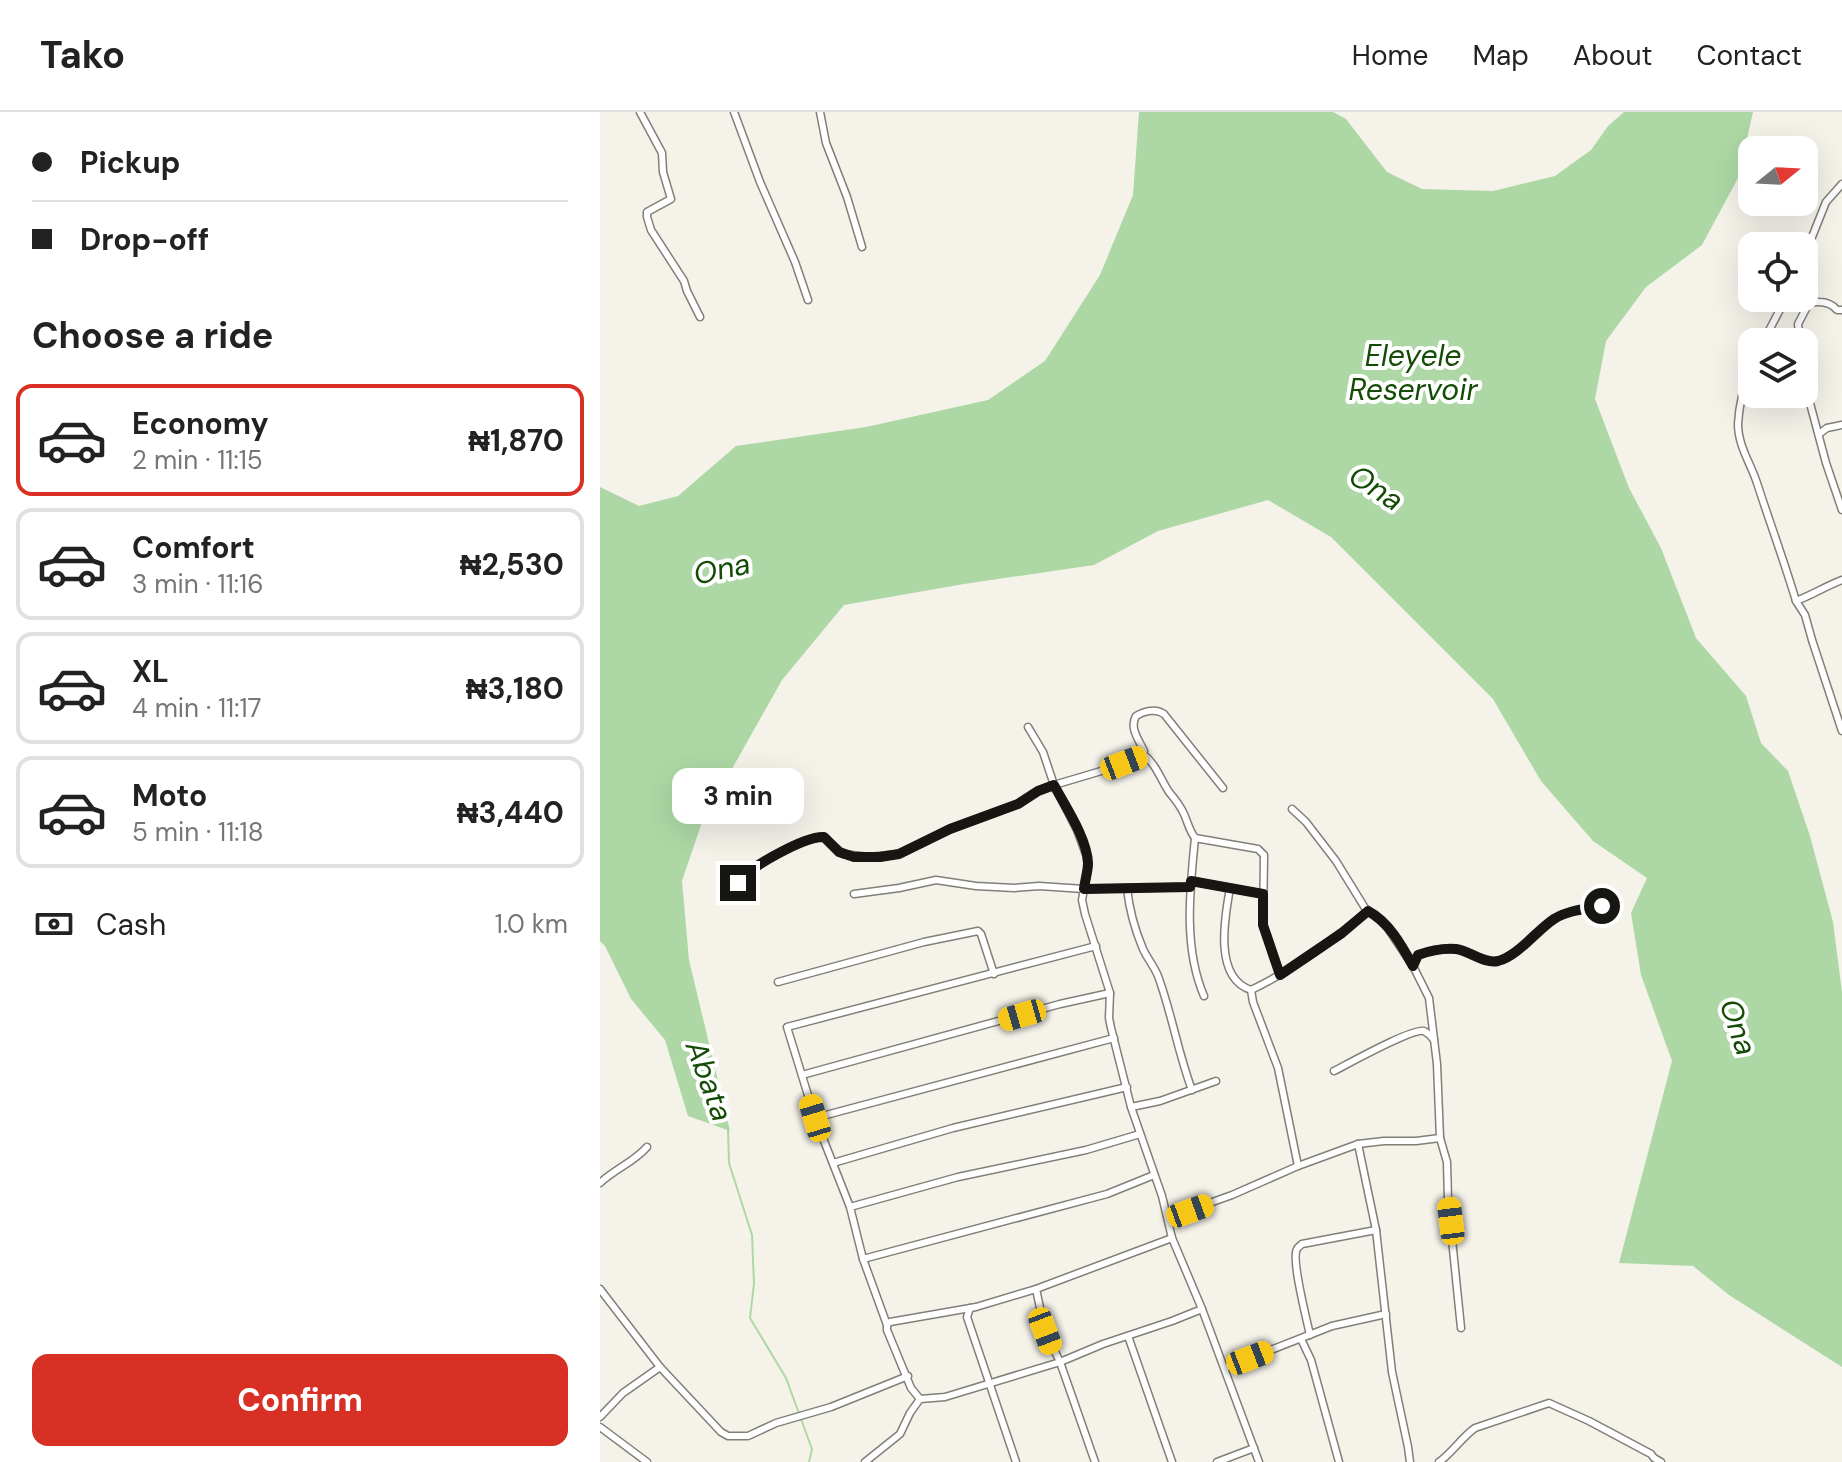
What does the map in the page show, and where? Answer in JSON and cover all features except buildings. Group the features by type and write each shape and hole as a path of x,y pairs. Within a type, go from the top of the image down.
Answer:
{"street":[{"path":"640,112 662,153 663,172 671,199 647,212 649,226 684,281 700,317"},
{"path":"734,112 808,300"},
{"path":"820,112 826,143 862,247"},
{"path":"1813,232 1826,202 1842,184"},
{"path":"1798,328 1809,303 1819,300 1842,311"},
{"path":"1741,408 1738,425 1741,444 1796,601 1805,615 1842,731"},
{"path":"1812,408 1842,510"},
{"path":"1819,434 1827,428 1842,425"},
{"path":"1796,601 1842,580"},
{"path":"1204,996 1194,969 1191,884 1195,838 1178,802 1156,767 1143,754 1132,722 1138,714 1160,710 1223,788"},
{"path":"1028,727 1043,752 1054,785 1087,857 1082,900 1110,993 1109,1018 1131,1107 1172,1238 1259,1462"},
{"path":"739,900 736,890 744,874 812,838 824,837 839,852 854,857 899,854 950,829 1018,804 1038,791 1108,769 1143,754"},
{"path":"1292,809 1336,861 1368,911 1385,924 1413,966 1429,998 1440,1138 1447,1162 1461,1328"},
{"path":"1195,838 1258,849 1264,855 1263,925 1280,975"},
{"path":"854,894 936,880 992,888 1039,886 1084,889 1191,884 1263,894"},
{"path":"1127,888 1137,932 1158,976 1192,1090"},
{"path":"1230,888 1225,914 1225,955 1237,982 1251,990 1280,975 1342,933 1368,911"},
{"path":"1413,966 1418,955 1455,949 1488,962 1500,961 1532,940 1551,921 1566,913 1602,906"},
{"path":"778,982 924,942 978,931 994,974"},
{"path":"920,1399 911,1388 887,1330 863,1259 850,1207 815,1118 787,1027 1096,946"},
{"path":"1251,990 1278,1068 1298,1166"},
{"path":"802,1075 1110,993"},
{"path":"1334,1071 1408,1034 1428,1032 1434,1040"},
{"path":"815,1118 1114,1038"},
{"path":"1131,1107 1160,1101 1216,1081"},
{"path":"833,1163 967,1124 1127,1087"},
{"path":"850,1207 971,1174 1086,1150 1140,1134"},
{"path":"1168,1218 1358,1144 1440,1138"},
{"path":"1358,1144 1376,1230 1392,1372 1410,1462"},
{"path":"600,1183 609,1174 637,1158 647,1147"},
{"path":"863,1259 1107,1194 1154,1175"},
{"path":"1310,1335 1296,1268 1297,1247 1376,1230"},
{"path":"887,1325 970,1308 1036,1289 1172,1238"},
{"path":"600,1289 660,1367 728,1436 748,1436 908,1376"},
{"path":"1036,1289 1045,1331 1060,1362 1095,1462"},
{"path":"970,1308 967,1317 1016,1462"},
{"path":"920,1399 941,1398 1060,1362 1202,1309"},
{"path":"1225,1368 1346,1322 1386,1314"},
{"path":"1128,1336 1172,1462"},
{"path":"1301,1339 1311,1360 1339,1462"},
{"path":"600,1417 623,1393 660,1367"},
{"path":"865,1462 900,1434 920,1399"},
{"path":"1439,1462 1475,1428 1549,1403 1651,1454 1656,1461"},
{"path":"600,1427 647,1462"},
{"path":"1217,1462 1254,1448"}],"water":[{"name":"Eleyele Reservoir","path":"1139,112 1333,112 1346,119 1387,172 1422,189 1493,191 1555,176 1591,150 1608,126 1624,112 1753,112 1748,136 1738,136 1738,178 1702,245 1646,287 1606,341 1595,399 1629,488 1661,548 1696,638 1746,696 1761,743 1788,771 1810,836 1833,922 1842,992 1842,1367 1729,1295 1693,1266 1619,1263 1672,1061 1641,975 1631,913 1647,878 1593,841 1541,781 1493,699 1331,537 1268,500 1158,531 1094,565 844,605 782,680 702,822 682,881 689,960 730,1131 688,1116 665,1040 631,999 600,941 600,487 639,506 678,496 736,446 866,427 988,400 1045,361 1100,275 1133,195"}],"waterway":[{"name":"Abata","path":"728,1130 729,1163 752,1235 754,1284 750,1318 786,1378 812,1449 809,1462"}],"route":[{"path":"738,883 744,874 768,859 812,838 824,837 839,852 854,857 899,854 950,829 1018,804 1054,785 1084,846 1088,867 1084,889 1190,887 1191,881 1263,894 1263,925 1280,975 1342,933 1368,911 1385,924 1413,966 1418,955 1455,949 1488,962 1500,961 1532,940 1551,921 1566,913 1602,906"}],"water label":[{"name":"Ona","path":"1376,488"},
{"name":"Ona","path":"722,569"},
{"name":"Ona","path":"1738,1027"}]}
